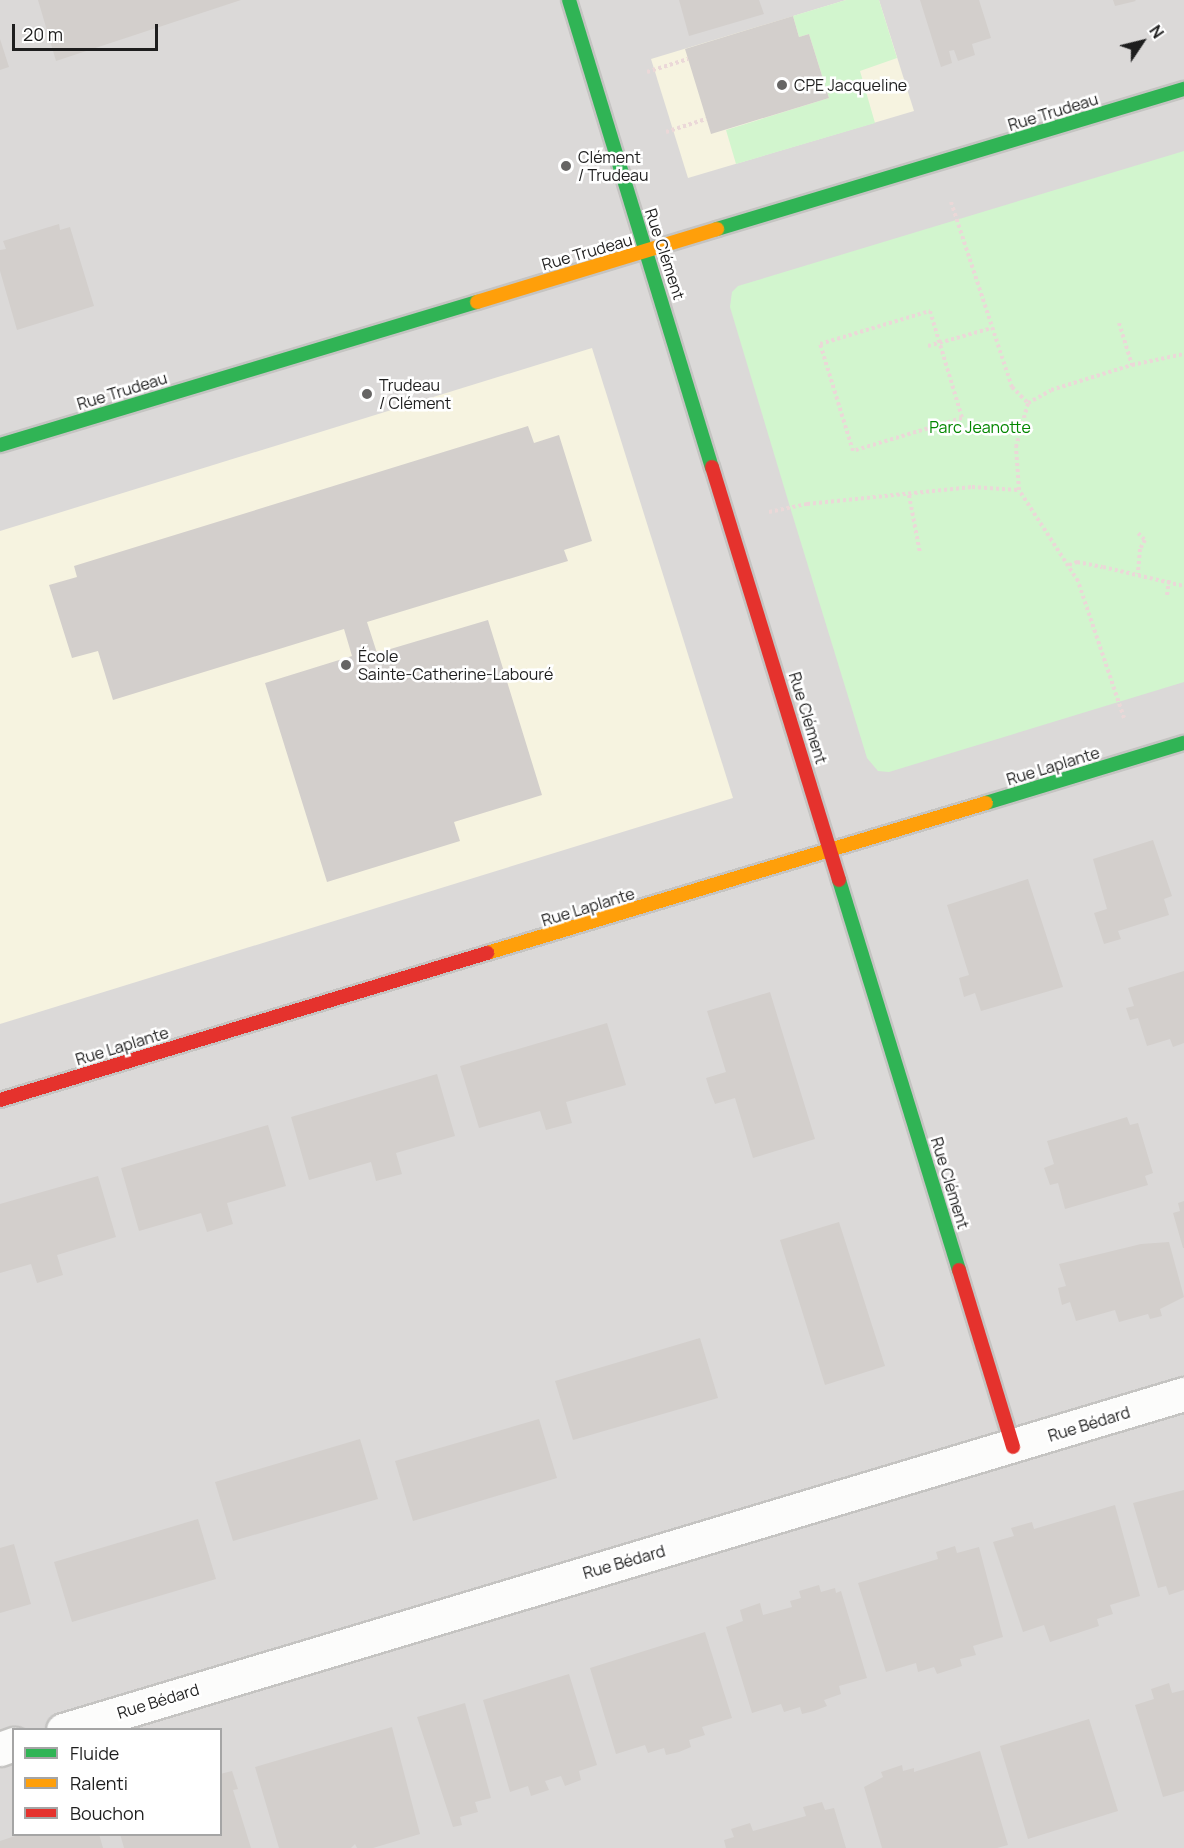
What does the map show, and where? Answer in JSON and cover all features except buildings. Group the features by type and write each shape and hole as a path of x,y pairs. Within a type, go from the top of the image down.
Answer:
{"street":[{"name":"Rue Clément","path":"569,0 1013,1447"},
{"name":"Rue Trudeau","path":"0,446 1184,89"},
{"name":"Rue Laplante","path":"0,1100 1184,743"},
{"name":"Rue Bédard","path":"70,1728 1184,1394"}],"path":[{"path":"647,72 688,59"},
{"path":"666,132 706,119"},
{"path":"955,214 1012,387 1029,404"},
{"path":"930,310 940,343 962,418 853,451 820,344 930,310"},
{"path":"1119,323 1132,365"},
{"path":"928,346 992,328"},
{"path":"1121,708 1093,619 1069,565 1019,490 1016,447 1029,404 1051,390 1132,365 1184,354"},
{"path":"785,508 972,487 1019,490"},
{"path":"909,495 920,553"},
{"path":"1138,533 1145,540 1140,549 1138,574"},
{"path":"1069,565 1077,562 1169,580 1184,586"},
{"path":"1167,595 1169,580"}],"shaded area":[{"path":"0,0 1184,0 1184,1848 0,1848"},
{"name":"CPE Jacqueline","path":"846,0 879,0 914,111 688,178 651,59"},
{"name":"École Sainte-Catherine-Labouré","path":"592,348 733,798 0,1024 0,531"}],"green space":[{"path":"846,0 879,0 897,58 860,71 875,123 736,164 726,130 829,98 809,34 799,37 793,16"},
{"name":"Parc Jeanotte","path":"1184,151 1184,682 889,772 878,771 867,758 790,507 730,307 732,292 738,286"}],"traffic: fast":[{"path":"569,0 712,467"},
{"path":"717,229 1184,89"},
{"path":"0,445 477,302"},
{"path":"986,803 1184,743"},
{"path":"839,880 959,1270"}],"traffic: slow":[{"path":"477,302 717,229"},
{"path":"487,953 986,803"}],"traffic: jam":[{"path":"712,467 839,880"},
{"path":"0,1100 487,953"},
{"path":"959,1270 1013,1447"}],"place":[{"name":"CPE Jacqueline","path":"782,85"},
{"name":"Clément / Trudeau","path":"566,166"},
{"name":"Trudeau / Clément","path":"367,394"},
{"name":"École Sainte-Catherine-Labouré","path":"346,665"}]}
